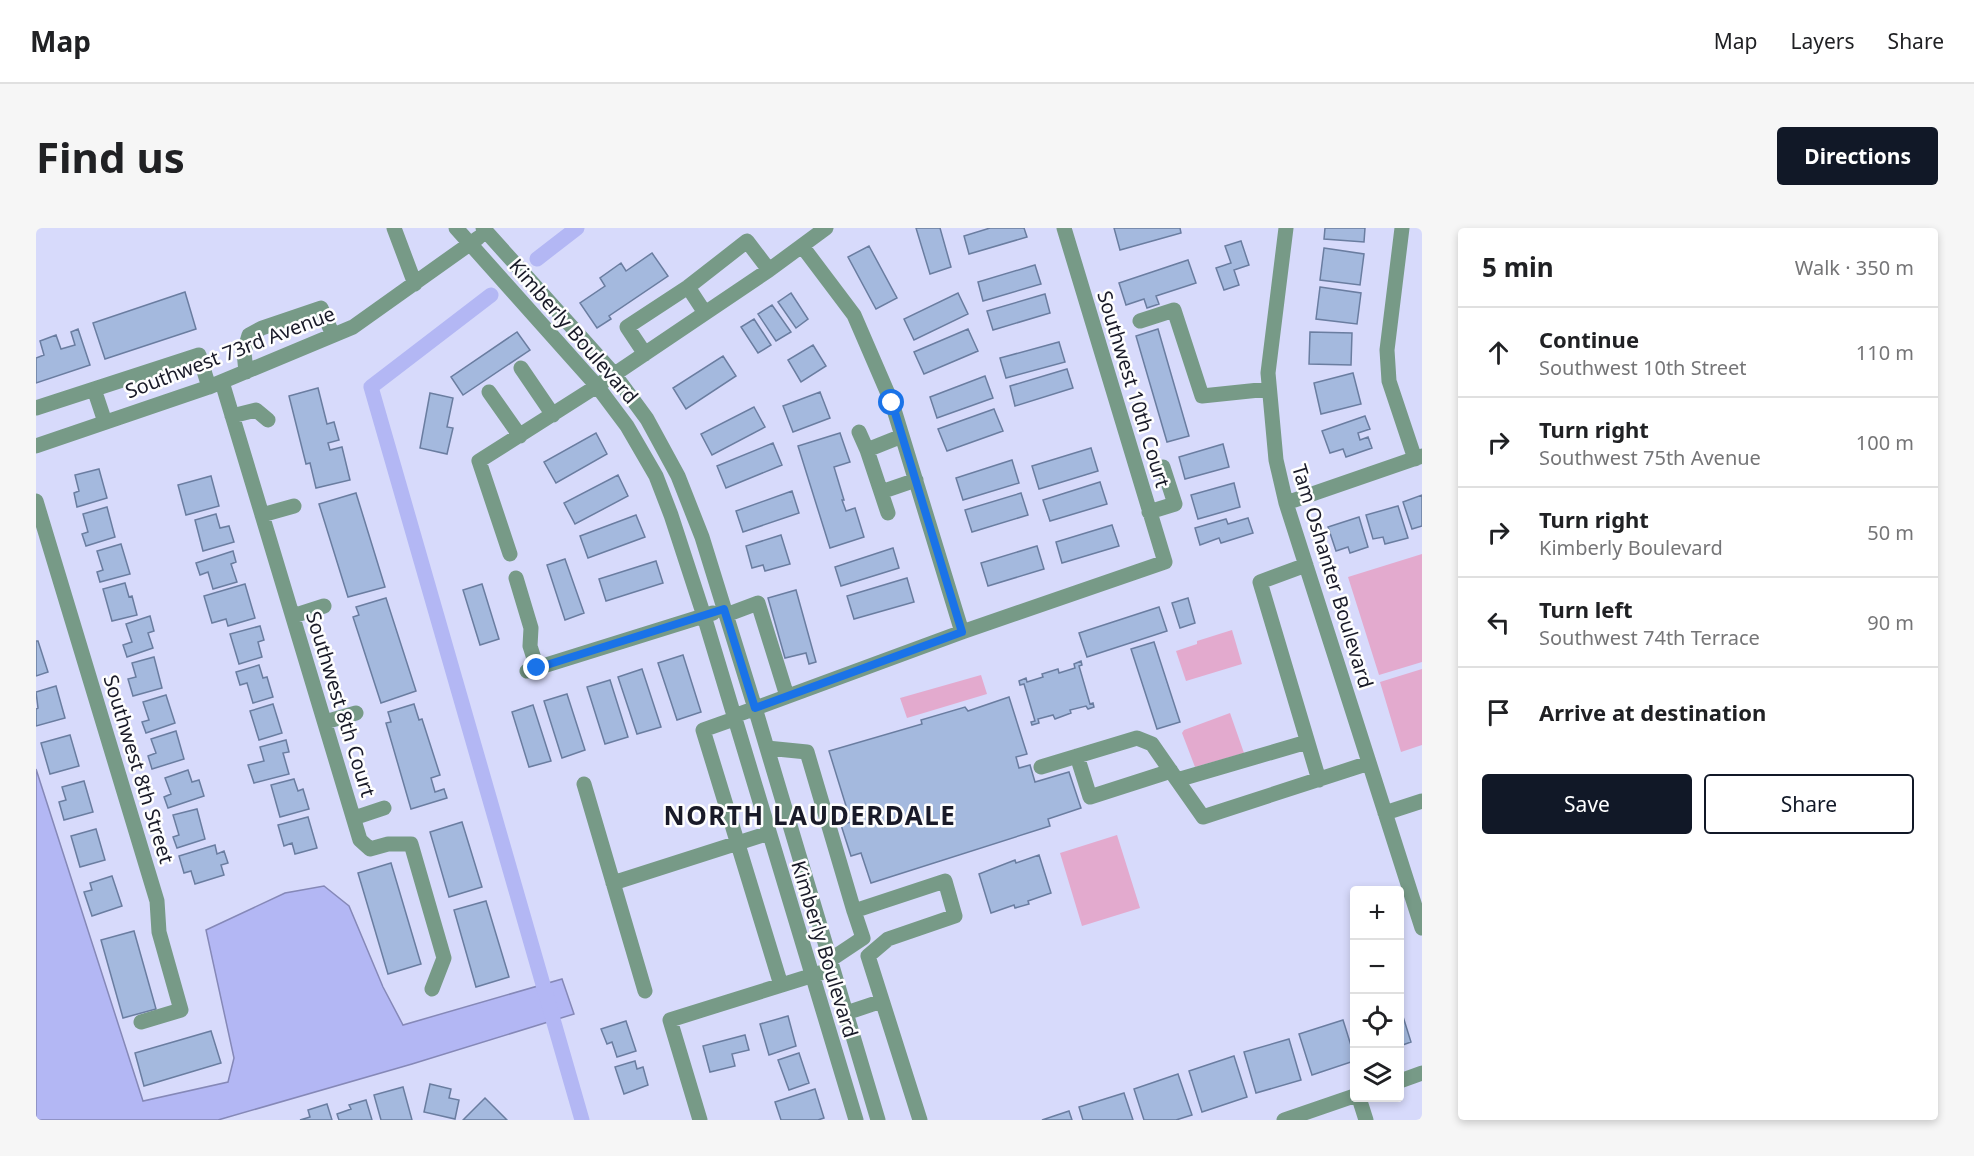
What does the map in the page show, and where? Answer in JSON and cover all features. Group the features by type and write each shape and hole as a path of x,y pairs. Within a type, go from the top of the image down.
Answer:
{"street":[{"path":"394,228 414,284"},
{"name":"Kimberly Boulevard","path":"456,228 597,386 627,426 656,476 704,616 855,1120"},
{"path":"510,554 479,461 645,354 769,270 826,228"},
{"name":"Southwest 10th Court","path":"962,632 1165,562 1064,228"},
{"name":"Tam Oshanter Boulevard","path":"1286,228 1268,373 1276,460 1286,503 1422,928"},
{"path":"1286,503 1418,458 1389,381 1387,350 1401,228"},
{"name":"Southwest 73rd Avenue","path":"36,446 216,385 353,327 471,245 484,230"},
{"name":"Kimberly Boulevard","path":"484,230 614,374 648,419 678,476 702,537 878,1120"},
{"path":"645,354 627,327 688,287 747,241 769,270"},
{"path":"781,986 703,730 755,708 962,632 892,403 854,315 802,246"},
{"path":"688,287 705,313"},
{"path":"246,372 244,351 249,335 262,328 321,308 333,335"},
{"path":"1140,321 1174,310 1202,396 1269,389"},
{"name":"Southwest 8th Court","path":"94,389 199,355 216,385 232,416 360,840 370,849 388,844 411,844 444,958 432,989"},
{"path":"521,369 553,415"},
{"path":"36,408 94,389 105,422"},
{"path":"489,392 520,436"},
{"path":"232,416 256,410 268,420"},
{"path":"859,432 888,513"},
{"path":"867,450 902,436"},
{"path":"1149,512 1175,504 1162,467"},
{"path":"881,492 916,480"},
{"name":"Southwest 8th Street","path":"36,501 157,901 159,932 181,1010 141,1022"},
{"path":"262,515 294,506"},
{"path":"1306,565 1260,582 1319,780"},
{"path":"516,578 531,628 532,670 704,616 758,603 787,696"},
{"path":"293,616 324,606"},
{"path":"325,722 356,713"},
{"path":"1041,767 1137,738 1152,744 1203,817 1370,764"},
{"path":"1077,756 1090,797 1306,742"},
{"path":"767,748 807,752 862,938 920,1120"},
{"path":"584,784 645,991"},
{"path":"1385,813 1422,801"},
{"path":"354,818 384,808"},
{"path":"613,883 769,833"},
{"path":"854,911 945,881 955,916 888,939 868,956"},
{"path":"700,1120 670,1020 811,976 832,964 862,938"},
{"path":"846,1013 882,1001"},
{"path":"831,1042 843,1056 864,1120"},
{"path":"1404,1080 1422,1073"},
{"path":"1284,1120 1350,1097"},
{"path":"1360,1102 1366,1120"}],"shaded area":[{"path":"1422,554 1422,662 1379,675 1348,577"},
{"path":"1232,630 1242,664 1186,681 1176,651 1197,644 1197,641"},
{"path":"1422,669 1422,745 1401,752 1380,682"},
{"path":"981,675 987,694 907,718 900,698"},
{"path":"1230,713 1244,753 1195,767 1182,733 1184,730"},
{"path":"1117,835 1140,908 1082,926 1060,853"}],"water":[{"path":"36,769 143,1101 228,1082 234,1058 206,930 285,893 324,886 349,906 383,987 403,1025 562,979 574,1014 218,1120 36,1120"}],"building":[{"path":"916,228 940,228 951,267 930,274"},
{"path":"990,228 1024,228 1027,237 969,254 964,236"},
{"path":"1114,228 1180,228 1181,233 1120,250"},
{"path":"1325,228 1365,228 1364,242 1324,239"},
{"path":"1241,241 1249,265 1234,270 1239,285 1224,290 1216,268 1231,263 1225,246"},
{"path":"869,246 897,298 876,309 848,257"},
{"path":"1324,248 1364,254 1360,285 1320,280"},
{"path":"652,253 668,276 609,316 611,319 597,328 580,303 605,286 600,278 621,263 626,271"},
{"path":"1188,260 1196,283 1156,296 1159,304 1147,308 1144,299 1126,305 1119,283"},
{"path":"1035,265 1041,284 983,301 978,282"},
{"path":"1320,287 1361,293 1357,324 1316,319"},
{"path":"185,292 196,329 105,359 93,323"},
{"path":"791,293 808,319 796,328 778,302"},
{"path":"958,293 968,314 914,340 904,319"},
{"path":"1045,294 1050,313 993,330 987,311"},
{"path":"772,305 791,332 776,341 758,314"},
{"path":"754,319 771,345 758,353 741,327"},
{"path":"78,329 90,365 36,383 36,358 44,355 40,341 56,335 61,349 75,345 71,332"},
{"path":"968,329 978,351 924,374 914,352"},
{"path":"1158,329 1189,436 1167,442 1136,336"},
{"path":"517,332 530,350 463,395 451,377"},
{"path":"1310,332 1352,333 1351,365 1309,364"},
{"path":"1059,342 1065,362 1006,378 1000,358"},
{"path":"813,345 826,366 801,382 788,360"},
{"path":"723,356 736,376 686,409 673,388"},
{"path":"1067,369 1073,388 1015,406 1010,386"},
{"path":"1353,373 1361,404 1321,414 1314,383"},
{"path":"985,376 993,398 937,418 930,397"},
{"path":"318,388 327,424 334,422 339,440 328,443 330,450 342,447 350,480 316,488 310,463 306,464 289,396"},
{"path":"820,392 830,418 793,432 783,406"},
{"path":"430,393 453,398 447,427 453,428 447,454 420,448"},
{"path":"754,407 765,427 712,455 701,434"},
{"path":"994,409 1003,431 947,451 938,429"},
{"path":"1365,416 1370,429 1358,433 1360,440 1368,437 1372,448 1346,457 1343,449 1330,453 1322,431"},
{"path":"596,433 607,454 556,483 544,462"},
{"path":"840,433 850,462 834,467 846,511 855,508 864,537 830,548 798,446"},
{"path":"773,443 782,465 726,488 717,466"},
{"path":"1223,444 1229,467 1185,479 1179,457"},
{"path":"1091,448 1098,471 1039,489 1032,466"},
{"path":"1012,460 1019,483 963,500 956,478"},
{"path":"99,469 107,498 77,507 74,493 79,491 75,475"},
{"path":"618,475 628,496 575,524 564,503"},
{"path":"211,476 219,506 186,515 178,485"},
{"path":"1100,482 1107,504 1050,521 1043,500"},
{"path":"1234,483 1240,507 1198,519 1191,495"},
{"path":"792,491 799,513 743,532 736,511"},
{"path":"356,493 385,587 348,597 319,504"},
{"path":"1021,493 1028,515 972,532 965,510"},
{"path":"1422,495 1422,526 1412,529 1403,502"},
{"path":"1398,506 1408,538 1385,544 1383,537 1373,539 1366,515"},
{"path":"107,507 115,537 86,546 82,534 88,532 83,514"},
{"path":"216,514 220,528 229,526 234,542 203,551 195,520"},
{"path":"636,515 645,537 588,558 580,536"},
{"path":"1359,517 1368,547 1350,553 1348,547 1336,551 1328,527"},
{"path":"1248,518 1253,533 1221,543 1219,538 1200,545 1195,528 1226,519 1228,524"},
{"path":"1112,525 1119,546 1062,563 1056,542"},
{"path":"781,535 790,564 765,571 763,565 752,568 746,546"},
{"path":"121,544 130,574 100,582 97,572 103,570 97,551"},
{"path":"1037,546 1044,569 988,586 981,563"},
{"path":"893,548 899,568 841,586 835,567"},
{"path":"233,551 236,562 231,564 237,582 213,589 208,572 200,575 196,563"},
{"path":"565,559 584,613 565,620 547,565"},
{"path":"656,561 663,583 606,601 599,579"},
{"path":"907,578 914,602 854,619 847,596"},
{"path":"125,583 129,597 132,596 137,615 112,621 103,589"},
{"path":"245,584 255,618 228,626 226,619 212,623 204,596"},
{"path":"482,584 499,639 480,645 463,590"},
{"path":"796,590 816,662 809,664 806,653 785,658 768,598"},
{"path":"386,598 416,691 381,703 353,617 359,615 356,607"},
{"path":"1188,598 1195,623 1180,628 1172,603"},
{"path":"1159,607 1167,631 1087,657 1079,633"},
{"path":"150,616 154,631 148,633 153,648 127,657 123,645 132,642 126,624"},
{"path":"260,626 264,640 258,642 262,657 239,664 230,634"},
{"path":"36,641 38,641 48,672 36,676"},
{"path":"1154,642 1180,722 1157,729 1131,649"},
{"path":"683,655 701,712 677,720 658,663"},
{"path":"154,657 162,688 133,696 128,679 136,677 132,663"},
{"path":"1081,661 1082,665 1079,666 1090,704 1093,703 1094,707 1088,709 1086,706 1070,710 1071,713 1055,719 1053,715 1038,719 1039,723 1032,725 1031,722 1035,721 1024,684 1020,685 1019,681 1026,678 1027,682 1058,669 1059,673 1075,668 1074,664"},
{"path":"259,665 263,678 267,677 273,697 253,703 247,683 240,685 236,672"},
{"path":"642,669 661,727 637,734 618,677"},
{"path":"610,680 628,737 605,744 587,687"},
{"path":"56,686 65,718 36,726 36,709 38,708 36,692"},
{"path":"567,694 585,750 562,758 544,701"},
{"path":"166,695 175,723 146,733 142,722 149,720 143,702"},
{"path":"1009,697 1027,754 1016,757 1019,768 1030,765 1035,782 1069,772 1081,808 1048,819 1050,826 871,883 861,853 851,856 841,825 851,822 829,751 922,724 921,720 965,707 968,711"},
{"path":"273,704 282,733 259,740 250,711"},
{"path":"414,704 419,720 422,719 440,775 431,778 435,792 444,789 447,798 411,809 386,723 391,722 388,712"},
{"path":"533,705 551,761 529,767 512,712"},
{"path":"176,731 184,759 152,769 148,756 156,753 151,739"},
{"path":"70,735 79,766 50,774 41,743"},
{"path":"286,740 289,752 283,753 289,774 254,783 248,765 264,761 260,747"},
{"path":"188,770 192,782 199,780 204,796 168,808 164,797 171,794 165,778"},
{"path":"294,779 298,791 303,789 309,809 280,817 271,785"},
{"path":"84,781 93,812 64,820 59,802 66,800 62,787"},
{"path":"197,809 205,839 177,848 173,837 179,835 173,815"},
{"path":"308,817 317,848 295,854 292,843 284,846 278,825"},
{"path":"462,822 482,887 449,897 430,832"},
{"path":"96,829 105,860 80,867 71,836"},
{"path":"215,845 217,854 224,851 228,863 221,865 224,875 195,884 191,871 184,873 179,856"},
{"path":"1039,855 1051,893 1028,901 1029,904 1015,908 1014,905 991,913 979,874 1015,860 1016,863"},
{"path":"391,863 421,964 388,974 358,873"},
{"path":"112,876 122,906 92,916 84,892 92,890 90,883"},
{"path":"486,901 509,977 476,987 454,910"},
{"path":"134,931 156,1009 123,1018 101,940"},
{"path":"788,1016 796,1046 769,1055 760,1024"},
{"path":"1343,1020 1350,1042 1350,1062 1312,1075 1299,1034"},
{"path":"1404,1020 1411,1042 1404,1045"},
{"path":"626,1021 636,1051 617,1057 612,1042 607,1044 601,1029"},
{"path":"211,1031 221,1063 144,1086 135,1053"},
{"path":"745,1035 749,1050 732,1054 735,1066 710,1072 703,1046"},
{"path":"1289,1039 1301,1080 1256,1093 1244,1052"},
{"path":"799,1053 809,1083 789,1090 778,1060"},
{"path":"1234,1056 1247,1097 1202,1112 1189,1071"},
{"path":"635,1061 637,1069 643,1067 648,1085 624,1094 615,1067"},
{"path":"1178,1074 1192,1115 1176,1120 1144,1120 1134,1089"},
{"path":"430,1084 451,1089 449,1098 459,1100 455,1119 424,1112"},
{"path":"403,1087 412,1120 381,1120 374,1095"},
{"path":"815,1089 824,1118 781,1120 775,1102"},
{"path":"1124,1093 1133,1120 1083,1120 1079,1107"},
{"path":"485,1098 507,1120 463,1120"},
{"path":"366,1100 372,1120 339,1120 337,1114 351,1109 349,1105"},
{"path":"327,1104 332,1120 300,1120 310,1117 308,1110"},
{"path":"1069,1111 1072,1120 1042,1120"}],"waterway":[{"path":"537,259 577,228"},
{"path":"491,295 371,387 582,1120"}],"district":[{"name":"NORTH LAUDERDALE","path":"810,815"}],"route":[{"path":"537,668 724,609 755,708 962,632 892,403"}]}
